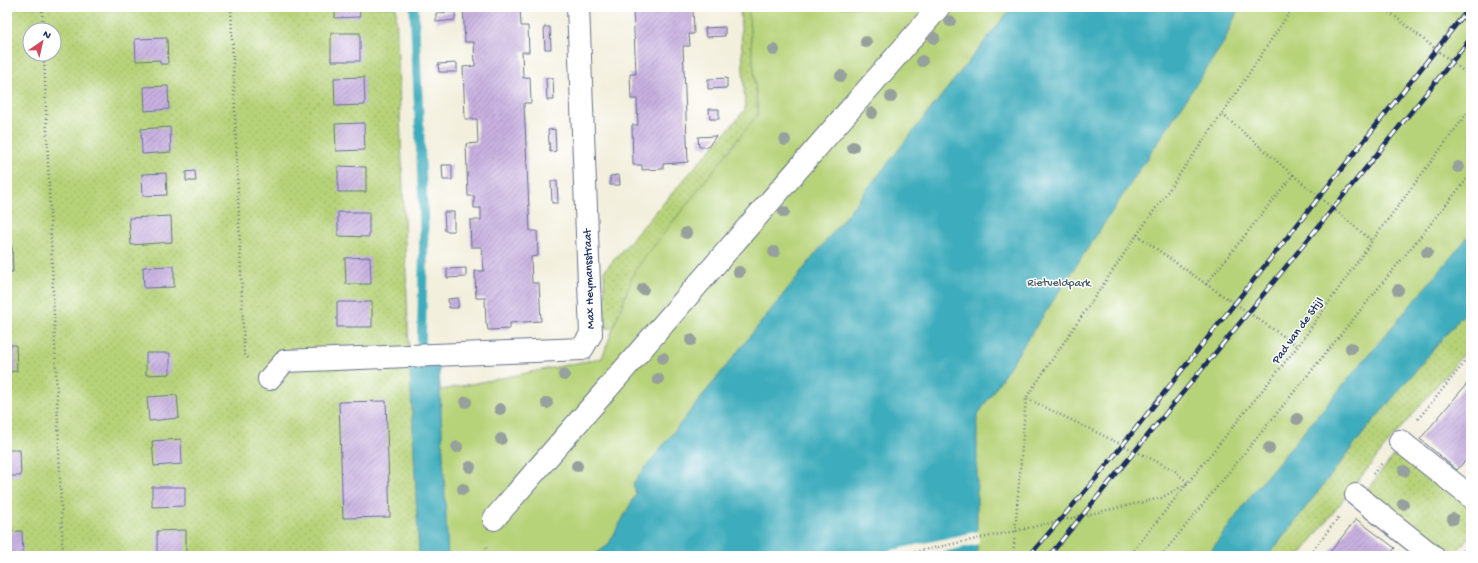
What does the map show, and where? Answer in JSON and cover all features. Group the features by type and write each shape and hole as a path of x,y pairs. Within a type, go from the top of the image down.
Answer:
{"street":[{"name":"Max Heymansstraat","path":"269,379 285,361 582,349 591,334 578,7"},
{"path":"494,519 939,7"},
{"path":"1400,441 1471,497"},
{"path":"1356,495 1433,556"}],"path":[{"path":"42,7 43,22"},
{"path":"231,7 244,354 269,379"},
{"path":"1013,556 1026,398 1137,235 1222,114 1293,7"},
{"path":"1383,7 1471,77"},
{"path":"44,62 63,556"},
{"name":"Pad van de Stijl","path":"1129,556 1298,346 1372,241 1471,108"},
{"path":"1222,114 1372,241"},
{"path":"1161,556 1471,174"},
{"path":"1206,284 1293,175"},
{"path":"1137,235 1298,346"},
{"path":"895,556 1161,498 1188,483 1174,470 1026,398"},
{"path":"1459,556 1471,541"}],"green space":[{"path":"7,7 396,7 409,349 419,556 7,556"},
{"path":"740,7 923,7 643,328 605,328 604,271 745,110"},
{"name":"Rietveldpark","path":"748,7 1471,7 1471,235 1209,556 433,556 431,392 602,358 635,270 758,114"},
{"path":"1471,305 1471,345 1380,453 1299,556 1268,556 1369,426"},
{"path":"1400,448 1471,508 1471,534 1453,556 1447,556 1365,492"}],"water":[{"path":"1012,7 1239,7 1224,42 977,416 977,556 593,556 608,545 636,494 633,483"},
{"path":"1471,233 1471,305 1369,426 1268,556 1207,556 1255,490"},
{"path":"438,347 448,556 419,556 409,349"}],"pier":[{"path":"979,531 979,544 925,556 889,556 888,551"}],"building":[{"path":"335,7 359,7 360,17 335,18"},
{"path":"463,7 520,7 521,26 528,26 529,52 522,52 523,78 530,77 531,103 524,103 530,231 537,231 538,256 531,257 532,283 539,283 541,321 510,323 510,329 488,330 486,324 485,298 476,298 475,271 484,271 482,247 471,247 470,220 481,220 481,208 474,208 474,196 468,196 466,144 478,143 477,119 465,119 463,67 475,66 474,42 465,42"},
{"path":"693,7 694,34 689,34 690,46 683,46 688,162 663,164 663,169 642,170 642,165 633,165 632,125 638,125 637,99 631,99 630,74 636,74 633,9"},
{"path":"455,12 455,20 436,22 436,13"},
{"path":"544,27 550,27 551,49 545,49"},
{"path":"725,27 725,36 706,37 705,28"},
{"path":"331,33 360,33 360,61 331,61"},
{"path":"167,38 168,64 160,64 160,60 136,61 135,39"},
{"path":"457,63 457,72 439,72 438,64"},
{"path":"364,77 365,105 335,106 334,78"},
{"path":"546,78 553,78 554,100 547,100"},
{"path":"727,78 727,88 708,89 708,79"},
{"path":"168,86 169,109 145,111 144,87"},
{"path":"709,109 719,109 719,119 710,119"},
{"path":"364,123 365,150 336,151 335,124"},
{"path":"170,127 171,152 142,154 141,129"},
{"path":"555,129 556,151 550,152 548,130"},
{"path":"716,136 708,147 699,147 698,137"},
{"path":"442,165 452,165 452,180 443,180"},
{"path":"338,166 366,167 366,192 338,192"},
{"path":"195,171 196,181 186,181 186,172"},
{"path":"166,173 167,195 143,196 142,174"},
{"path":"619,175 620,185 610,185 610,176"},
{"path":"551,181 557,181 558,203 552,203"},
{"path":"338,212 369,212 369,237 338,236"},
{"path":"444,212 454,212 454,231 445,231"},
{"path":"171,216 172,242 131,245 129,218"},
{"path":"7,247 12,247 13,272 7,272"},
{"path":"370,257 371,284 346,284 345,258"},
{"path":"174,266 174,287 144,288 143,267"},
{"path":"466,268 466,277 447,278 447,269"},
{"path":"458,298 458,308 449,308 448,299"},
{"path":"337,302 372,302 372,327 337,327"},
{"path":"7,345 16,345 17,371 7,372"},
{"path":"146,353 170,353 170,374 146,375"},
{"path":"1471,379 1471,454 1457,470 1420,439"},
{"path":"177,395 179,418 149,421 147,397"},
{"path":"386,401 390,517 343,518 339,402"},
{"path":"181,439 182,464 154,466 152,441"},
{"path":"7,450 20,450 21,476 7,476"},
{"path":"152,487 185,487 185,506 152,507"},
{"path":"1356,519 1395,548 1389,556 1327,556"},
{"path":"186,530 186,556 157,556 157,531"},
{"path":"22,531 23,556 7,556 7,532"}],"waterway":[{"path":"414,7 424,227 421,356"}],"railway":[{"path":"1029,556 1098,476 1470,7"},
{"path":"1049,556 1471,38"}]}
